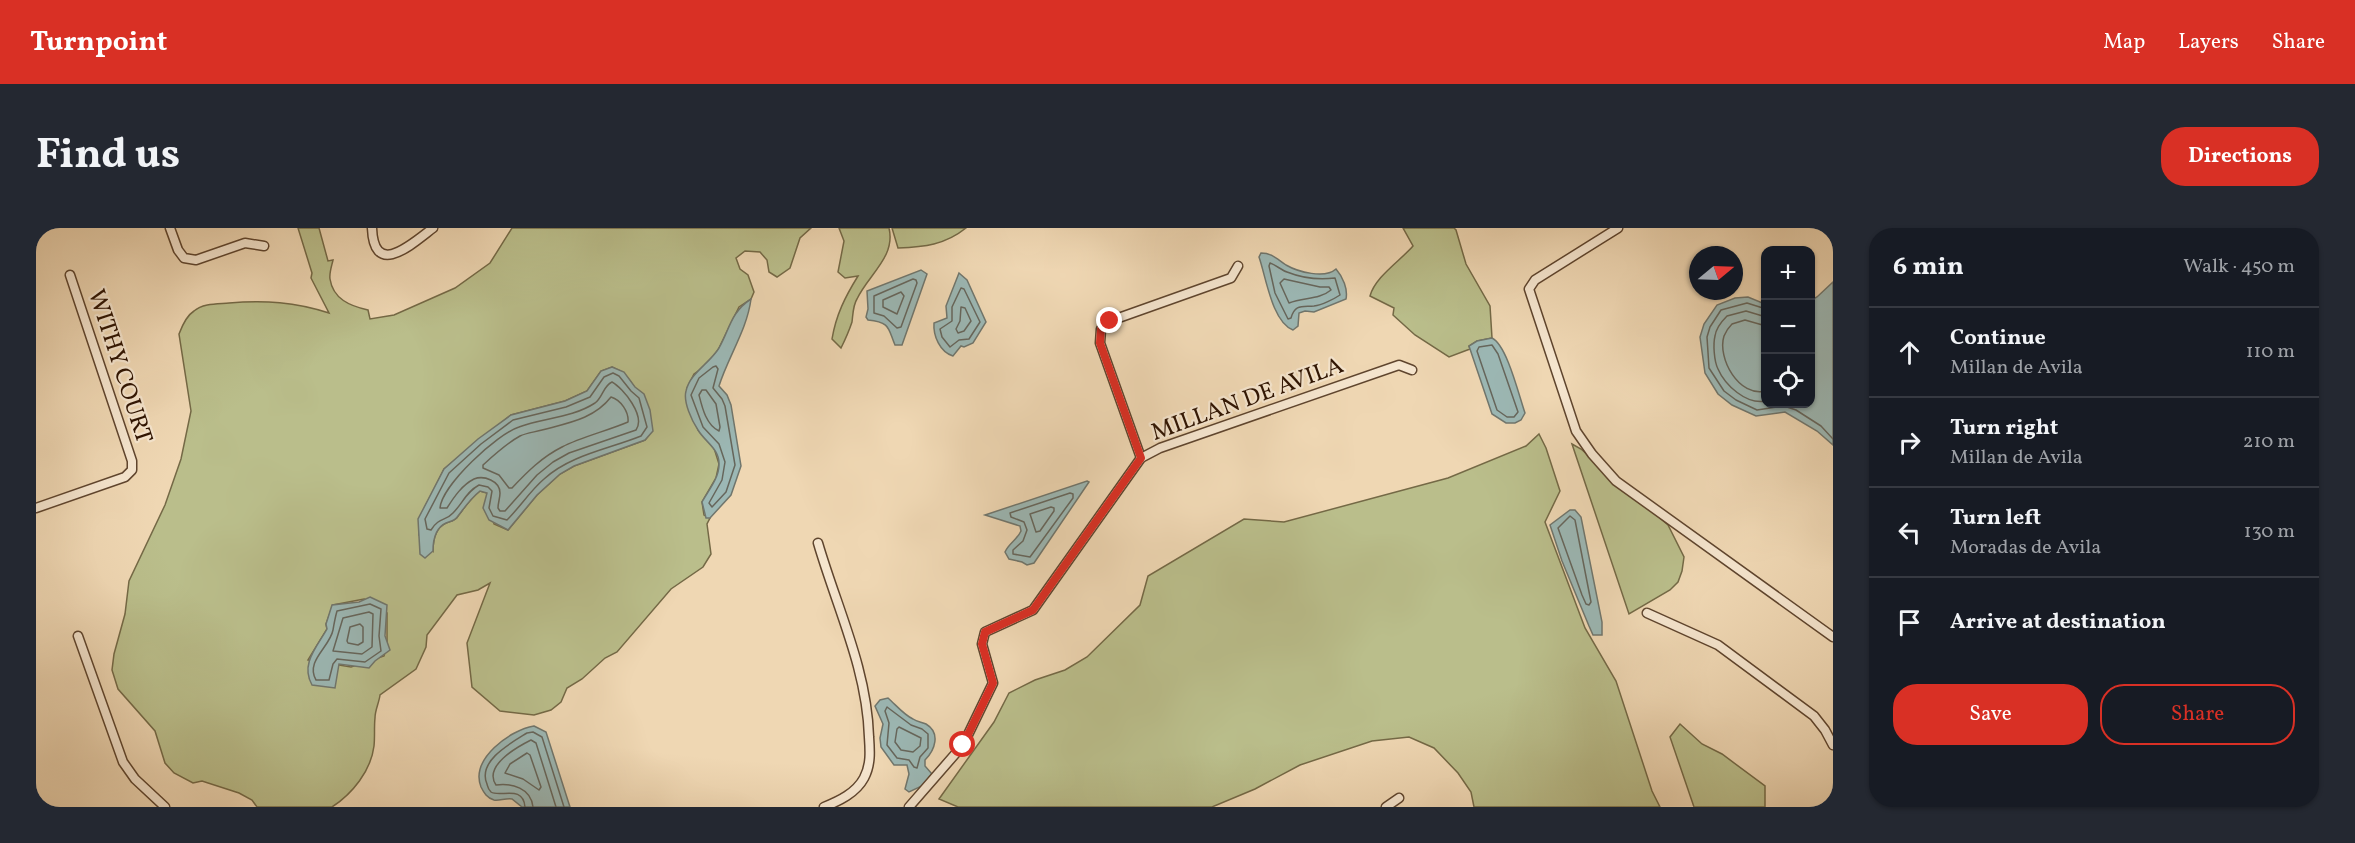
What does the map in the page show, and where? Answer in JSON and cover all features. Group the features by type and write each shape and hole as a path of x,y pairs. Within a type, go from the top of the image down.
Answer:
{"street":[{"path":"170,228 178,250 184,258 196,260 245,243 264,246"},
{"path":"372,228 373,242 380,252 388,256 400,253 433,228"},
{"path":"1618,228 1535,280 1529,289 1576,431 1616,481 1833,637"},
{"path":"1141,458 1100,343 1101,329 1110,321 1231,278 1238,266"},
{"name":"WITHY COURT","path":"36,508 125,477 132,470 132,461 70,275"},
{"name":"MILLAN DE AVILA","path":"909,807 963,745 993,683 982,644 985,632 1033,610 1141,458 1160,448 1399,365 1412,370"},
{"path":"818,543 863,677 869,718 870,759 864,778 851,794 824,807"},
{"path":"1647,613 1718,645 1814,716 1833,745"},
{"path":"78,636 123,762 135,778 165,807"},
{"path":"1386,807 1399,798"}],"green space":[{"path":"298,228 319,228 328,261 333,260 330,277 335,292 349,304 368,310 370,319 394,315 455,288 490,263 512,228 811,228 800,238 790,268 777,277 769,272 767,260 760,252 745,251 736,258 740,269 748,275 754,292 751,299 739,307 718,350 707,365 694,374 687,388 698,430 714,448 719,464 716,478 702,502 704,515 710,518 707,524 711,554 703,567 671,589 617,652 605,658 582,679 567,688 561,702 551,710 534,715 500,711 472,687 467,643 490,583 478,590 457,595 427,635 426,647 416,669 380,695 375,715 372,755 365,773 347,796 332,807 257,807 252,800 239,793 202,781 193,783 174,773 165,763 155,731 118,689 112,670 125,614 129,581 165,505 181,459 191,411 179,334 183,325 198,308 215,304 280,303 304,306 329,313 311,278 312,273","holes":["612,367 628,378 634,386 649,435 645,440 574,466 560,474 537,495 508,530 494,524 487,493 480,491 456,519 439,528 434,539 433,551 419,535 419,519 444,469 511,415 565,401 587,391 601,371","364,599 387,613 387,645 384,656 351,667 308,660 327,629 326,624 333,605"]},
{"path":"839,228 889,228 890,238 885,257 856,301 852,322 841,348 832,339 834,330 842,306 858,276 845,278 838,272 844,241"},
{"path":"892,228 966,228 942,242 898,248"},
{"path":"1403,228 1454,228 1456,230 1466,264 1490,306 1492,338 1477,341 1469,346 1470,349 1449,357 1415,335 1393,315 1394,308 1370,296 1382,276 1413,246"},
{"path":"1539,434 1560,491 1545,522 1585,628 1616,681 1652,791 1660,807 1474,807 1471,792 1458,773 1434,748 1409,737 1372,741 1300,765 1255,789 1212,807 958,807 939,799 994,722 1009,693 1035,680 1065,670 1087,657 1140,605 1148,576 1244,519 1284,522 1448,478 1526,446"},
{"path":"1572,444 1581,449 1668,525 1684,557 1678,582 1670,590 1629,614"},
{"path":"1680,724 1702,744 1722,754 1765,786 1765,807 1694,807 1670,737"}],"water":[{"path":"1261,253 1271,255 1286,265 1304,272 1325,274 1336,269 1344,283 1346,299 1314,312 1299,313 1298,326 1293,330 1280,318 1275,309 1259,257"},
{"path":"921,270 927,274 902,345 895,345 888,327 881,322 868,320 866,317 867,291"},
{"path":"959,273 967,280 986,322 973,343 961,346 953,356 944,351 938,343 934,323 947,318 946,306"},
{"path":"1833,282 1833,445 1817,431 1785,412 1756,416 1732,405 1718,394 1705,373 1700,337 1704,324 1717,305 1748,297 1761,302 1761,408 1815,408 1815,298"},
{"path":"751,299 746,322 719,386 727,395 731,405 741,466 731,495 710,518 706,518 702,502 717,475 719,459 715,450 693,422 685,395 691,379 719,348 739,309"},
{"path":"1492,338 1503,350 1525,413 1521,420 1515,423 1506,423 1492,414 1469,346 1477,341"},
{"path":"612,367 624,372 635,387 644,394 650,410 653,431 645,440 574,466 560,474 537,495 508,530 489,520 483,508 487,493 480,491 456,519 439,528 434,539 433,551 425,558 420,554 418,519 444,469 478,439 511,415 565,401 587,391 601,371"},
{"path":"1089,482 1034,563 1027,565 1009,559 1005,552 1021,531 1020,526 985,515"},
{"path":"1570,510 1575,510 1581,517 1602,622 1602,635 1593,635 1562,561 1550,525"},
{"path":"370,597 387,605 385,636 390,650 369,668 339,664 335,688 312,685 308,670 309,663 327,629 326,624 332,605 359,602"},
{"path":"888,698 906,715 926,724 934,732 934,747 925,760 925,766 932,774 922,786 909,792 905,789 909,774 907,765 894,765 881,747 883,724 875,706 880,700"},
{"path":"534,726 546,732 570,807 522,807 512,799 492,799 481,787 479,777 481,766 487,756 514,733"}],"route":[{"path":"963,745 993,683 982,644 985,632 1033,610 1141,458 1100,343 1101,329 1110,321"}]}
